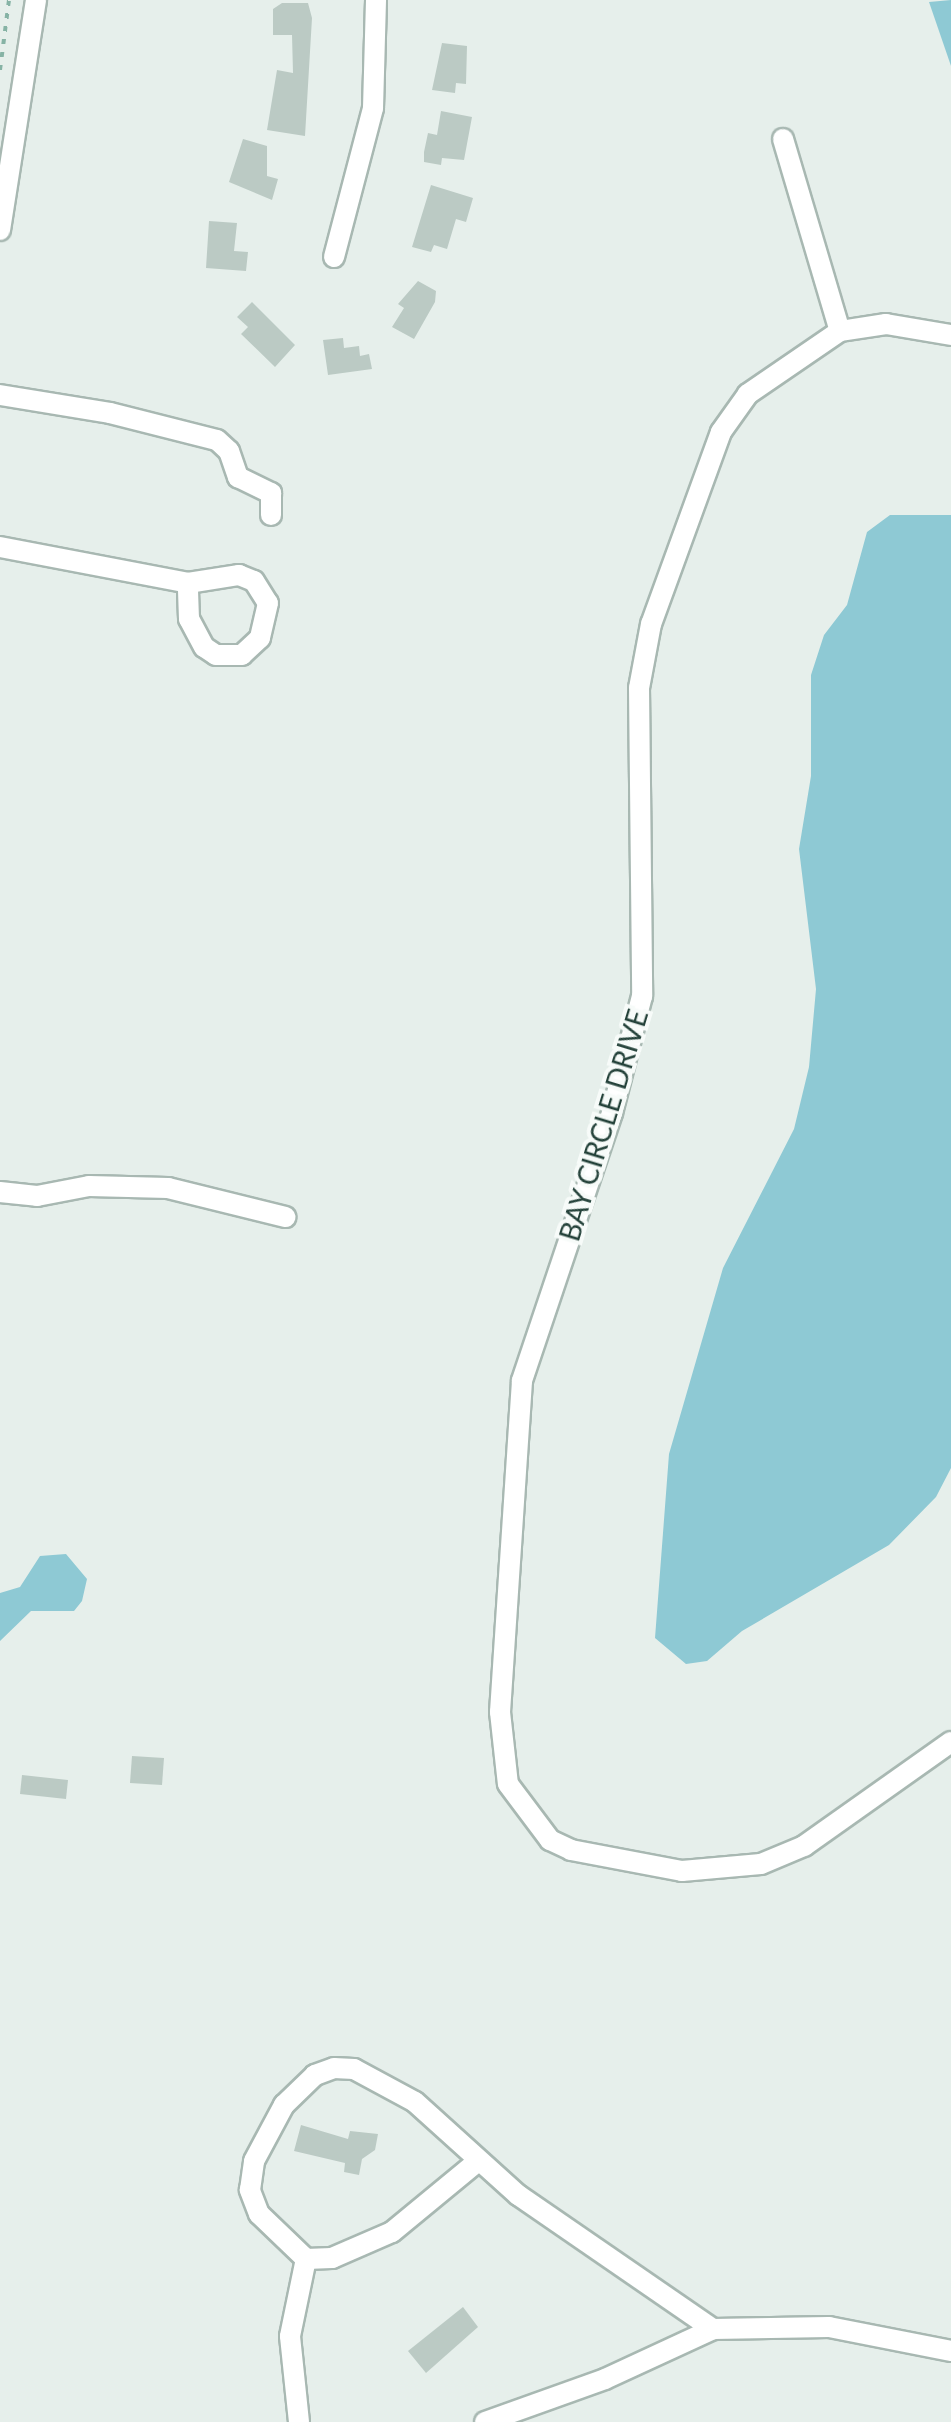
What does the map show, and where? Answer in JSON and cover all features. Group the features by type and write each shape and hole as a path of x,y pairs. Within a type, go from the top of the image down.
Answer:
{"street":[{"path":"0,230 36,0"},
{"path":"334,257 373,108 376,0"},
{"path":"783,139 840,331"},
{"name":"BAY CIRCLE DRIVE","path":"951,335 886,324 840,331 748,394 721,432 650,624 638,688 642,996 612,1113 522,1381 500,1746 508,1784 550,1840 571,1850 682,1870 762,1864 804,1846 951,1742"},
{"path":"0,394 110,412 217,440 229,450 238,477 272,493 270,515"},
{"path":"0,546 188,584 223,574 254,581 268,603 260,638 242,655 216,655 204,647 192,629 188,584"},
{"path":"0,1192 36,1196 89,1186 168,1188 285,1217"},
{"path":"478,2161 392,2232 332,2258 306,2259 259,2214 250,2190 267,2132 315,2075 354,2069 386,2083 434,2116 478,2161 713,2329"},
{"path":"299,2422 290,2336 306,2259"},
{"path":"486,2422 604,2379 713,2329 829,2327 951,2351"}],"path":[{"path":"0,70 9,0"}],"water":[{"path":"951,0 951,66 929,2"},
{"path":"890,515 951,515 951,1468 936,1497 889,1545 742,1631 707,1661 686,1664 655,1638 669,1454 723,1268 794,1129 809,1067 816,989 799,849 811,776 811,675 824,635 847,605 867,532"},
{"path":"66,1554 87,1579 82,1601 74,1611 31,1611 0,1641 0,1593 20,1587 40,1556"}],"building":[{"path":"282,3 308,3 312,18 305,136 267,130 277,70 293,73 292,35 273,35 273,9"},
{"path":"442,43 467,46 466,84 456,83 455,93 432,90"},
{"path":"441,111 472,117 464,160 442,158 441,165 424,162 428,133 437,135"},
{"path":"243,139 267,146 267,176 278,179 272,200 229,182"},
{"path":"431,185 473,198 466,222 456,219 447,249 434,245 431,252 412,247"},
{"path":"209,221 237,223 234,251 248,252 246,271 206,268"},
{"path":"418,281 436,291 435,302 414,339 392,327 404,308 398,304"},
{"path":"252,302 295,345 275,367 241,334 248,327 237,317"},
{"path":"343,338 344,348 359,346 360,356 369,354 372,369 328,375 323,340"},
{"path":"132,1756 164,1758 162,1785 130,1783"},
{"path":"22,1775 68,1780 66,1799 20,1794"},
{"path":"301,2125 348,2139 350,2131 378,2134 375,2150 362,2159 359,2175 344,2172 345,2163 294,2151"},
{"path":"463,2307 478,2327 426,2373 408,2351"}]}
